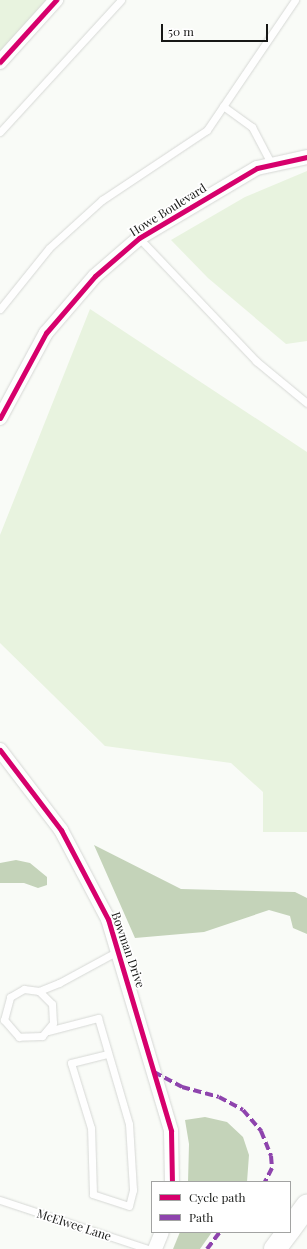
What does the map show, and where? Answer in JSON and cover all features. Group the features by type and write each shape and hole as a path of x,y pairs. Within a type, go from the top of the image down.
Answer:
{"highway":[{"path":"291,1228 307,1206"},
{"path":"275,1249 287,1233"}],"street":[{"path":"0,61 56,0"},
{"name":"Howe Boulevard","path":"0,418 46,332 95,276 139,238 257,168 307,157"},
{"name":"Bowman Drive","path":"0,750 61,830 108,919 120,950 171,1131 172,1181"},
{"path":"154,1249 162,1233"}],"lane":[{"path":"0,132 121,0"},
{"path":"0,309 49,248 87,213 207,130 296,0"},
{"path":"224,106 252,127 272,165"},
{"path":"139,238 256,361 307,403"},
{"path":"108,1054 71,1063 91,1128 93,1194 129,1206 133,1190 129,1124 98,1018 48,1031 26,1040 12,1033 4,1020 10,997 24,990 39,991 120,950"},
{"path":"39,991 52,1004 54,1014 48,1031"},
{"name":"McElwee Lane","path":"0,1200 148,1249"}],"shaded area":[{"path":"0,0 56,0 0,62"},
{"path":"307,171 307,341 286,344 208,278 171,240 245,197"},
{"path":"90,309 307,452 307,832 263,832 263,792 231,763 105,746 0,643 0,535"},
{"path":"94,845 181,889 295,892 307,898 307,934 293,928 290,916 269,910 204,932 135,938"},
{"path":"16,860 30,863 47,877 47,885 38,888 24,883 0,883 0,863"},
{"path":"205,1117 227,1122 243,1137 249,1155 247,1181 188,1181 189,1144 185,1120"},
{"path":"180,1233 211,1233 200,1249 173,1249"}],"marked path":[{"path":"154,1072 182,1087 219,1097 243,1110 261,1131 271,1156 272,1168 266,1181"},
{"path":"207,1249 219,1233"}],"cycle path":[{"path":"0,62 56,0"},
{"path":"0,418 46,333 95,276 139,238 257,168 307,157"},
{"path":"0,750 61,830 108,919 171,1131 172,1181"}]}
